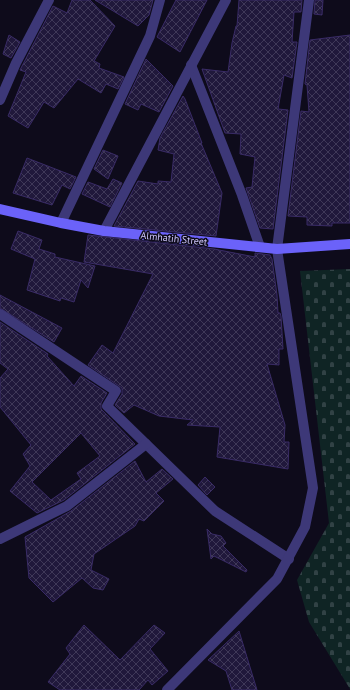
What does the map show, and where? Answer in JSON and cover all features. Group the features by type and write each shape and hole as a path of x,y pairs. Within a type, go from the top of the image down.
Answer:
{"main road":[{"name":"Almhatih Street","path":"0,209 61,224 104,231 260,247 277,248 350,244"}],"street":[{"path":"0,100 16,63 49,0"},
{"path":"61,224 150,36 160,0"},
{"path":"104,231 226,0"},
{"path":"167,690 277,579 289,560 305,527 313,488 277,248 309,0"},
{"path":"192,65 242,195 260,247"},
{"path":"0,314 116,391 107,406 215,511 289,560"},
{"path":"0,539 67,506 146,444"}],"green space":[{"path":"350,269 350,689 309,622 297,580 329,523 300,271"}],"building":[{"path":"72,0 90,0 115,26 94,61 100,64 99,68 124,77 118,89 106,84 101,93 78,79 54,108 44,102 28,128 8,116 26,72 20,70 53,6 67,13"},
{"path":"95,0 153,0 149,15 138,26"},
{"path":"176,0 207,0 180,52 157,37"},
{"path":"239,0 302,0 301,12 294,12 292,42 297,42 292,78 284,75 278,109 288,110 273,229 260,228 246,188 252,187 255,157 240,154 241,134 225,133 202,69 228,72 232,43 237,26"},
{"path":"315,0 323,0 322,15 314,14"},
{"path":"9,35 20,42 11,58 3,54"},
{"path":"350,35 350,223 332,223 332,226 307,225 307,217 288,216 301,111 309,112 307,85 305,84 310,40"},
{"path":"146,59 173,86 159,112 141,104 138,110 125,104"},
{"path":"183,96 222,193 216,236 114,226 138,181 158,184 158,181 171,182 174,154 158,150 160,138"},
{"path":"103,150 118,156 108,179 94,169"},
{"path":"27,158 76,177 70,189 62,185 52,205 13,193"},
{"path":"113,179 122,183 110,207 82,194 88,182 107,189"},
{"path":"18,231 42,240 39,249 55,254 55,257 95,266 88,288 81,280 74,302 61,298 60,301 27,290 35,259 11,249"},
{"path":"88,235 214,249 255,257 255,253 270,255 272,259 277,295 278,313 280,313 281,316 283,349 279,349 279,365 267,364 285,425 284,442 289,442 288,469 217,457 220,427 187,425 193,420 159,416 134,405 124,413 115,405 122,394 122,388 88,365 102,345 113,353 153,274 84,262"},
{"path":"0,295 62,328 54,342 0,308"},
{"path":"0,322 48,354 47,356 74,386 81,376 107,393 101,403 101,409 135,444 64,500 37,513 10,491 30,466 23,454 31,445 0,407 0,378 8,369 0,363","holes":["81,433 100,456 77,473 81,479 51,500 32,482"]},
{"path":"135,461 146,482 162,469 173,479 156,493 164,501 144,521 139,519 135,526 94,554 91,570 109,579 103,590 93,588 82,578 53,602 29,578 25,537 71,511"},
{"path":"205,477 215,487 207,495 198,485"},
{"path":"207,529 212,534 221,536 226,543 223,546 247,570 246,572 214,556 211,559"},
{"path":"84,625 120,660 154,625 165,633 150,649 168,671 152,685 148,680 139,690 60,690 48,682 70,654 66,648"},
{"path":"239,631 257,690 232,690 226,671 208,660"}]}
